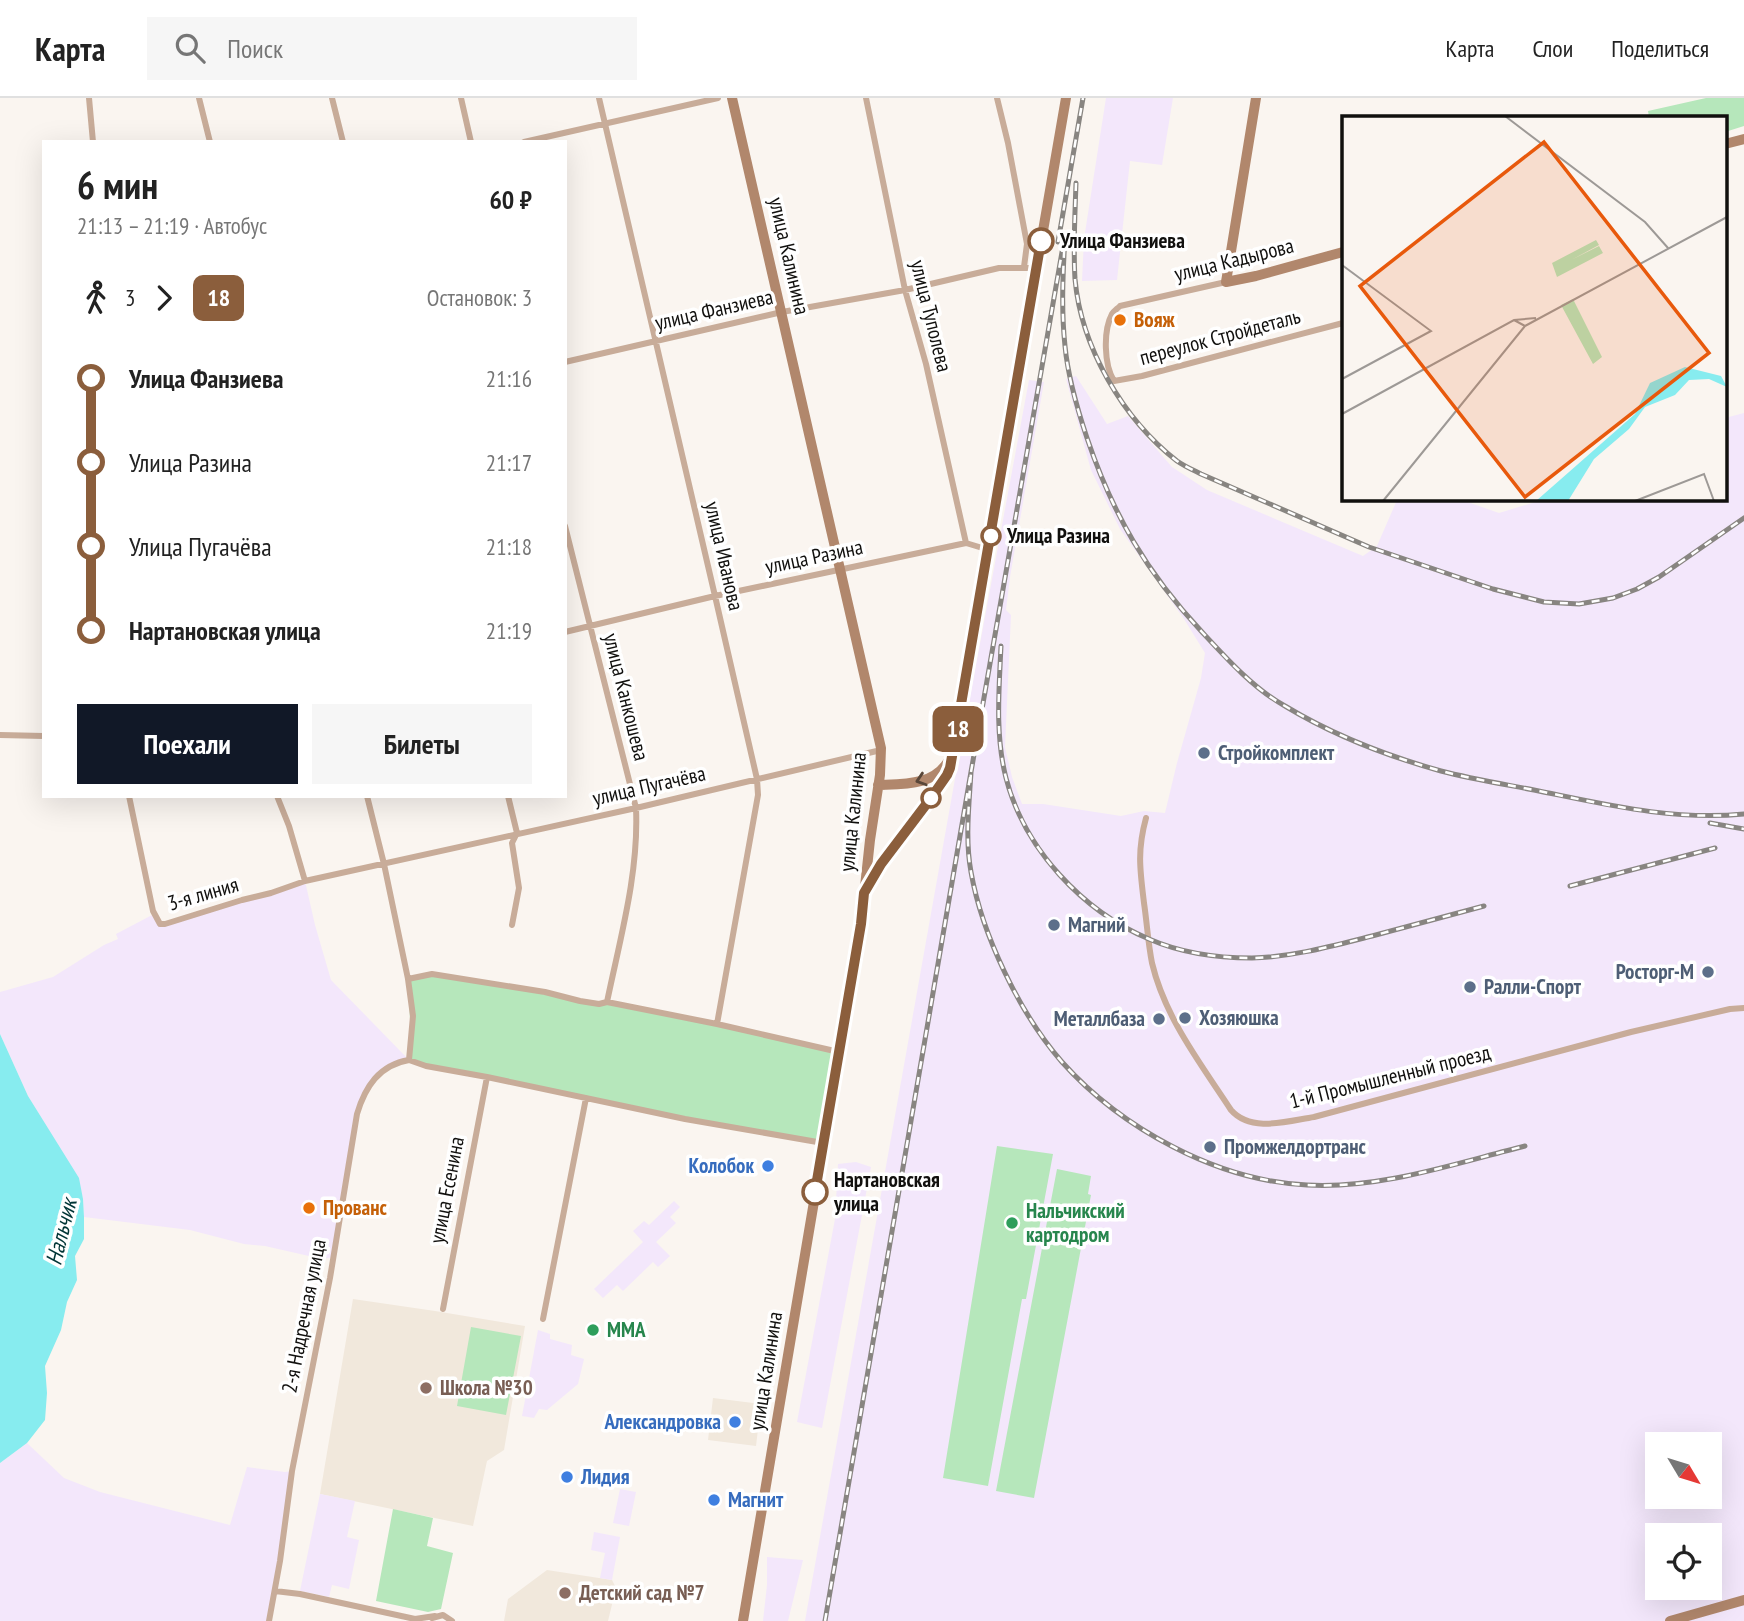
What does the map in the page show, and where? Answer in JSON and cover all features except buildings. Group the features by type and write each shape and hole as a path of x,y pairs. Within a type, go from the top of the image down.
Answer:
{"main road":[{"name":"улица Калинина","path":"732,98 881,750 861,924 743,1621"},
{"path":"864,893 893,848 947,775 953,753 1066,98"},
{"path":"1226,282 1256,98"},
{"path":"1726,144 1744,139"},
{"name":"улица Кадырова","path":"1226,282 1342,252"},
{"path":"877,785 915,783 927,779 946,765 953,753"},
{"path":"1670,1621 1744,1600"}],"street":[{"path":"89,98 93,140"},
{"path":"199,98 210,140"},
{"path":"332,98 342,140"},
{"path":"461,98 471,140"},
{"name":"улица Иванова","path":"598,98 757,779 758,795 717,1024"},
{"path":"532,140 719,98"},
{"name":"улица Туполева","path":"866,98 905,290 926,364 966,542"},
{"path":"997,98 1027,244 1024,267"},
{"name":"улица Фанзиева","path":"567,362 782,312 905,290 999,268 1036,268"},
{"name":"улица Кадырова","path":"1134,304 1226,282"},
{"name":"переулок Стройдеталь","path":"1134,304 1120,306 1113,312 1109,325 1106,345 1108,368 1114,380 1142,376 1342,323"},
{"name":"улица Канкошева","path":"567,534 636,808 637,829 631,881 607,1002"},
{"path":"966,542 989,550"},
{"name":"улица Разина","path":"567,632 715,596 966,542"},
{"path":"0,735 42,736"},
{"name":"улица Пугачёва","path":"384,864 881,750"},
{"name":"3-я линия","path":"129,798 153,911 160,924 305,881 384,864"},
{"path":"278,798 305,881"},
{"path":"368,798 408,979 413,1016 409,1060 426,1066 685,1119 823,1143"},
{"path":"508,798 517,833 512,844 519,888 512,925"},
{"name":"1-й Промышленный проезд","path":"1146,818 1139,856 1152,963 1172,1015 1190,1049 1231,1110 1247,1121 1266,1124 1314,1117 1631,1032 1744,1008"},
{"path":"408,979 432,974 545,992 580,1001 599,1004 607,1002 839,1052"},
{"name":"2-я Надречная улица","path":"269,1621 292,1471 331,1278 357,1114 365,1093 379,1075 397,1062 409,1060"},
{"name":"улица Есенина","path":"443,1309 487,1077"},
{"path":"543,1319 586,1098"},
{"path":"275,1591 417,1620 443,1615 452,1621"}],"shaded area":[{"path":"1106,98 1173,98 1162,165 1130,161 1117,280 1082,281 1084,239"},
{"path":"1076,376 1107,424 1128,416 1172,467 1207,490 1363,556 1377,546 1397,500 1462,500 1499,513 1542,500 1726,500 1726,418 1744,413 1744,1621 805,1621 1029,380 1044,382 1006,610 1011,615 1005,747 1022,804 1043,804 1121,816 1144,811 1165,813 1201,678 1205,653 1120,529 1091,470 1066,379"},
{"path":"305,881 331,980 409,1060 387,1067 360,1103 334,1257 322,1259 190,1230 84,1217 78,1178 28,1096 0,1034 0,992 53,977 118,939 116,934 154,914 160,924"},
{"path":"856,1162 871,1167 822,1428 797,1422 835,1219 838,1164"},
{"path":"674,1201 680,1207 670,1217 676,1223 656,1242 670,1256 658,1267 653,1262 623,1291 617,1285 603,1298 594,1289 643,1242 633,1231 644,1221 649,1225"},
{"name":"Школа №30","path":"353,1299 525,1326 504,1450 487,1461 473,1526 320,1494"},
{"path":"538,1330 550,1334 550,1339 572,1345 571,1355 584,1359 578,1384 547,1410 539,1409 534,1418 522,1416"},
{"name":"Александровка","path":"713,1398 761,1404 756,1446 708,1440"},
{"path":"27,1443 64,1478 100,1492 230,1525 247,1467 292,1471 269,1621 0,1621 0,1463"},
{"path":"620,1489 636,1492 629,1526 613,1523"},
{"path":"320,1494 355,1501 347,1537 359,1540 349,1589 332,1585 329,1597 300,1591"},
{"path":"594,1532 620,1537 612,1580 600,1578 605,1553 591,1550"},
{"path":"767,1557 803,1560 788,1621 763,1621"},
{"name":"Детский сад №7","path":"547,1570 612,1580 616,1588 608,1621 504,1621 508,1599"}],"green space":[{"path":"1706,98 1744,98 1744,126 1726,132 1726,116 1649,116 1648,111"},
{"path":"432,974 564,998 607,1002 839,1052 823,1143 685,1119 409,1060 411,1040 408,979"},
{"path":"997,1146 1053,1154 1026,1299 1022,1299 988,1486 943,1478"},
{"path":"1057,1169 1091,1176 1088,1194 1091,1195 1034,1498 996,1491"},
{"path":"471,1327 521,1336 506,1415 457,1406"},
{"path":"393,1509 433,1518 427,1546 453,1553 441,1609 428,1612 376,1601"}],"water":[{"name":"Нальчик","path":"0,1034 28,1096 79,1178 83,1199 84,1239 75,1256 77,1280 67,1302 61,1330 45,1366 45,1420 27,1443 0,1463"}],"railway":[{"path":"1058,242 1083,98"},
{"path":"1076,183 1075,279 1079,305 1096,355 1108,380 1139,424 1177,461 1192,469 1369,547 1493,589 1544,602 1579,604 1613,598 1637,589 1659,577 1744,518"},
{"path":"971,772 1065,235 1063,304 1066,358 1076,404 1097,466 1120,518 1164,588 1251,682 1303,717 1341,735 1401,759 1441,771 1638,810 1717,816 1744,814"},
{"path":"1001,646 1000,745 1006,778 1015,804 1041,852 1059,874 1101,912 1124,927 1161,944 1186,951 1252,958 1327,947 1484,906"},
{"path":"825,1621 971,772 968,835 971,872 984,922 1005,973 1046,1043 1062,1062 1086,1086 1142,1129 1205,1162 1273,1181 1307,1185 1390,1179 1525,1146"},
{"path":"1710,823 1744,829"},
{"path":"1570,886 1715,848"}],"bus line":[{"name":"18","path":"815,1192 864,893 881,864 950,768 1041,241"}],"place":[{"name":"Улица Фанзиева","path":"1041,241"},
{"name":"Вояж","path":"1120,320"},
{"name":"Улица Разина","path":"991,536"},
{"name":"Стройкомплект","path":"1204,753"},
{"name":"Магний","path":"1054,925"},
{"name":"Росторг-М","path":"1708,972"},
{"name":"Ралли-Спорт","path":"1470,987"},
{"name":"Хозяюшка","path":"1185,1018"},
{"name":"Металлбаза","path":"1159,1019"},
{"name":"Промжелдортранс","path":"1210,1147"},
{"name":"Колобок","path":"768,1166"},
{"name":"Нартановская улица","path":"815,1192"},
{"name":"Прованс","path":"309,1208"},
{"name":"Нальчикский картодром","path":"1012,1223"},
{"name":"MMA","path":"593,1330"},
{"name":"Школа №30","path":"426,1388"},
{"name":"Александровка","path":"735,1422"},
{"name":"Лидия","path":"567,1477"},
{"name":"Магнит","path":"714,1500"},
{"name":"Детский сад №7","path":"565,1593"}]}
